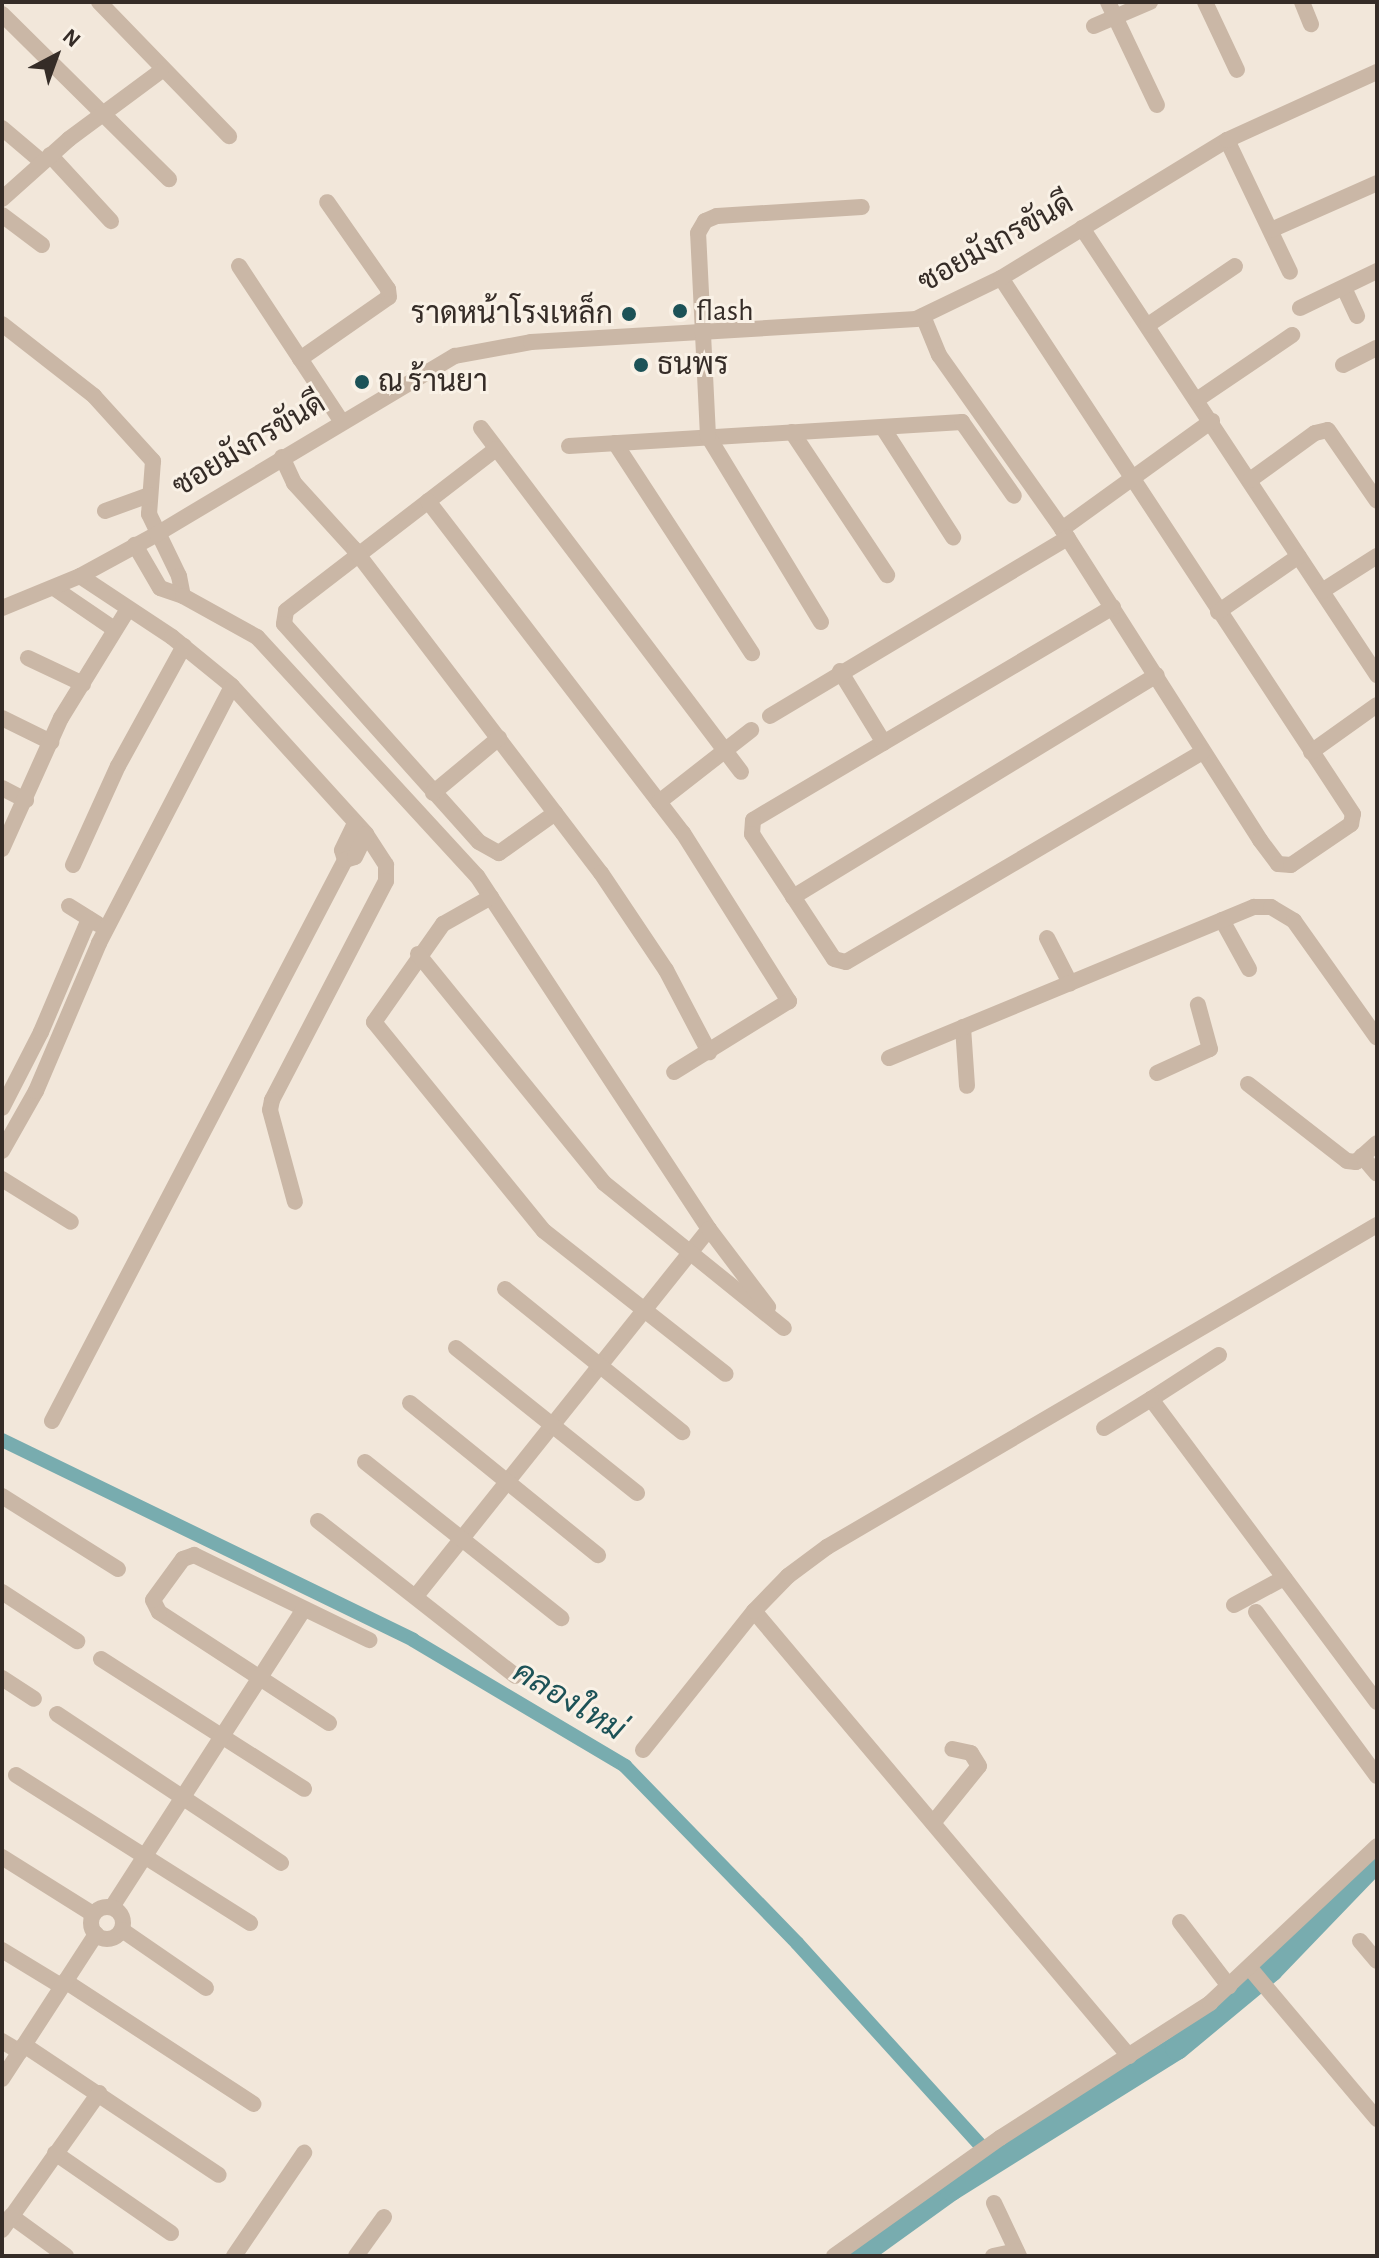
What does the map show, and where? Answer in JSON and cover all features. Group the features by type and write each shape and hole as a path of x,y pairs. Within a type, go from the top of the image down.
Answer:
{"street":[{"path":"99,2 161,71 229,136"},
{"path":"1094,26 1111,10 1150,2"},
{"path":"1205,2 1237,70"},
{"path":"1302,2 1311,24"},
{"path":"1111,10 1157,105"},
{"path":"2,14 169,179"},
{"path":"2,199 46,158 161,71"},
{"name":"ซอยมังกรขันดี","path":"2,608 80,576 157,534 455,356 492,346 874,325 923,316 1001,278 1227,140 1377,72"},
{"path":"2,128 46,158 111,221"},
{"path":"1227,140 1290,272"},
{"path":"1271,230 1377,183"},
{"path":"300,359 389,297 388,289 327,202"},
{"path":"821,622 708,436 706,366 712,362 698,233 705,221 862,207"},
{"path":"2,215 42,245"},
{"path":"1082,228 1198,399 1377,675"},
{"path":"239,266 342,422"},
{"path":"1148,325 1235,266"},
{"path":"1300,308 1377,271"},
{"path":"923,316 938,345 939,355 961,380 1065,534 1260,840 1284,866 1354,818 1001,278"},
{"path":"1344,288 1357,316"},
{"path":"2,324 94,396 153,461 149,495 157,534 179,576 183,596"},
{"path":"1198,399 1292,335"},
{"path":"1343,365 1377,348"},
{"path":"770,716 1065,534 1212,421"},
{"path":"569,446 962,422 1014,496"},
{"path":"481,428 741,772"},
{"path":"883,428 953,537"},
{"path":"1250,480 1315,433 1328,430 1377,501"},
{"path":"792,432 887,575"},
{"path":"615,443 752,653"},
{"path":"496,449 286,611 284,624 479,842 499,853 555,813"},
{"path":"282,457 295,476 294,483 314,508 321,509 358,554 555,813 666,970 709,1052"},
{"path":"105,511 149,495"},
{"path":"428,501 659,802 789,1001 674,1072"},
{"path":"135,545 160,588 183,596 257,637 491,897 709,1229 784,1328 604,1183 418,954"},
{"path":"1218,612 1299,556"},
{"path":"1322,591 1377,556"},
{"path":"80,576 184,646 232,686 360,828 386,865 386,881 270,1110 295,1202"},
{"path":"54,588 114,629"},
{"path":"1113,607 750,826 793,897 834,959 846,962 1202,752"},
{"path":"2,849 51,742 128,609"},
{"path":"73,865 123,756 184,646"},
{"path":"28,658 83,684"},
{"path":"840,671 884,743"},
{"path":"793,897 1157,675"},
{"path":"2,1151 36,1091 106,929 199,740 232,686"},
{"path":"1311,752 1377,705"},
{"path":"2,718 51,742"},
{"path":"659,802 751,730"},
{"path":"433,793 499,738"},
{"path":"2,788 26,800"},
{"path":"52,1421 345,860 355,857 360,828"},
{"path":"491,897 443,924 418,954 374,1022 544,1231 726,1374"},
{"path":"69,906 106,929"},
{"path":"889,1058 1254,907 1283,912 1377,1038"},
{"path":"2,1108 41,1032 89,919"},
{"path":"1222,920 1249,969"},
{"path":"1047,938 1070,983"},
{"path":"1157,1073 1210,1049 1198,1005"},
{"path":"963,1027 967,1086"},
{"path":"1248,1084 1347,1161 1362,1156 1377,1143"},
{"path":"1362,1156 1377,1174"},
{"path":"2,1179 71,1222"},
{"path":"643,1750 754,1611 788,1576 827,1547 1377,1225"},
{"path":"416,1596 709,1229"},
{"path":"505,1289 682,1432"},
{"path":"456,1348 637,1493"},
{"path":"1104,1428 1219,1355"},
{"path":"1151,1399 1377,1702"},
{"path":"410,1403 598,1555"},
{"path":"365,1462 561,1618"},
{"path":"2,1496 118,1569"},
{"path":"318,1521 516,1676"},
{"path":"329,1723 159,1612 153,1600 188,1555 369,1640"},
{"path":"1234,1605 1284,1578"},
{"path":"2,1592 77,1641"},
{"path":"93,1914 112,1907 304,1609"},
{"path":"754,1611 1129,2056"},
{"path":"1256,1612 1377,1776"},
{"path":"101,1659 304,1789"},
{"path":"2,1678 34,1699"},
{"path":"57,1714 281,1863"},
{"path":"933,1823 979,1766 971,1753 952,1749"},
{"path":"16,1775 250,1923"},
{"path":"834,2256 973,2156 1129,2056 1252,1970 1315,1900 1377,1846"},
{"path":"2,1857 93,1914 96,1934 2,2079"},
{"path":"112,1907 121,1914 122,1930"},
{"path":"1180,1922 1229,1986"},
{"path":"96,1934 110,1939 122,1930"},
{"path":"122,1930 206,1988"},
{"path":"1360,1941 1377,1961"},
{"path":"2,1950 63,1984 254,2104"},
{"path":"1252,1970 1377,2119"},
{"path":"2,2041 22,2048 99,2093 219,2175"},
{"path":"66,2256 6,2223 99,2093"},
{"path":"55,2153 171,2233"},
{"path":"237,2255 304,2153"},
{"path":"993,2256 1018,2254 994,2203"},
{"path":"356,2256 384,2217"}],"waterway":[{"name":"คลองใหม่","path":"2,1440 413,1640 625,1766 797,1943 995,2161"},
{"path":"858,2256 951,2189 1177,2048 1271,1970 1377,1860"}],"place":[{"name":"flash","path":"680,311"},
{"name":"ราดหน้าโรงเหล็ก","path":"629,314"},
{"name":"ธนพร","path":"641,365"},
{"name":"ณ ร้านยา","path":"362,382"}]}
